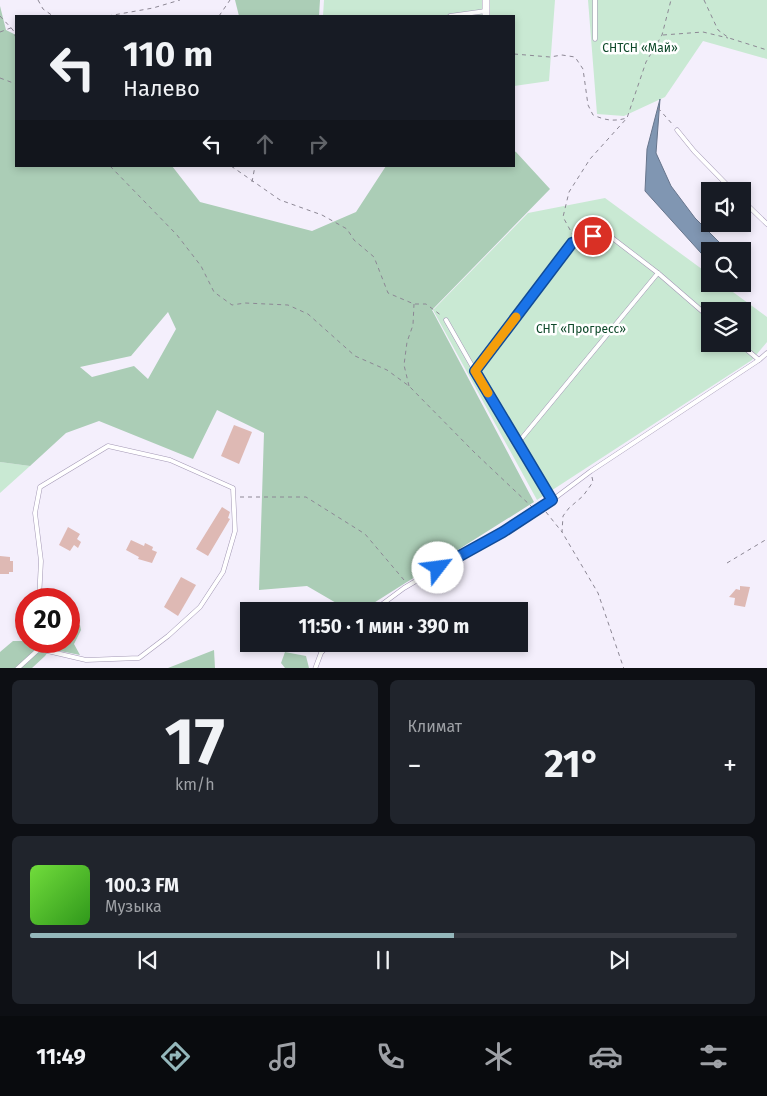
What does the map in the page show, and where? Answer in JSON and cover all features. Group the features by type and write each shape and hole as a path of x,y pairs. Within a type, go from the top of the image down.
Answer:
{"street":[{"path":"486,0 486,14"}],"lane":[{"path":"595,0 595,39"},
{"path":"468,15 486,14"},
{"path":"678,130 724,182"},
{"path":"751,209 767,224"},
{"path":"475,371 572,243 593,236 611,237 658,273 701,310"},
{"path":"517,444 658,273"},
{"path":"446,320 517,444 552,500"},
{"path":"750,352 759,360"},
{"path":"385,602 404,588 543,507 591,471 767,353"},
{"path":"40,588 41,560 35,513 40,487 108,446 170,460 234,488 235,530 222,572 200,607 168,636 139,658 86,660 59,653"},
{"path":"315,668 322,652"},
{"path":"17,668 34,653"}],"path":[{"path":"38,0 43,9 52,15"},
{"path":"114,15 153,8 180,0"},
{"path":"220,15 230,0"},
{"path":"578,241 563,217 569,192 590,159 627,118 646,62 662,35 671,0"},
{"path":"704,0 718,30 729,38"},
{"path":"0,16 11,28 15,36"},
{"path":"0,32 15,26"},
{"path":"662,35 703,32 767,50"},
{"path":"515,54 550,58 562,55 575,57 583,69 588,105 593,115 605,120 616,121 627,118"},
{"path":"0,78 15,84"},
{"path":"658,108 678,130"},
{"path":"111,167 177,235 201,266 214,292 232,305 245,303 288,305 308,314 355,356 387,370 410,386 474,452 536,511"},
{"path":"232,167 280,200 322,215 347,229 354,240 374,257 388,293 414,304 426,304 446,320"},
{"path":"252,182 255,167"},
{"path":"410,386 404,366 407,342 413,325 414,304"},
{"path":"562,532 563,516 583,496 593,482 591,471"},
{"path":"234,498 306,497 365,534 406,583"},
{"path":"543,507 562,532 598,593 624,668"},
{"path":"727,563 767,539"}],"green space":[{"path":"235,0 320,0 319,15 239,15"},
{"path":"324,0 555,0 549,81 515,86 515,15 323,15"},
{"name":"СНТСН «Май»","path":"588,0 767,0 767,59 703,41 665,97 624,116 597,114"},
{"path":"0,6 6,30 15,34 15,167 173,167 200,202 312,231 356,212 385,167 515,167 515,152 550,189 432,310 534,502 375,602 335,602 307,586 259,590 264,433 217,410 193,459 99,421 66,433 30,466 0,462","holes":["168,312 176,329 148,379 134,366 92,377 80,367 131,356"]},
{"name":"СНТ «Прогресс»","path":"605,198 701,268 701,292 733,292 747,302 701,302 701,352 751,352 751,305 767,317 767,342 752,360 537,500 433,310 528,213"},
{"path":"0,462 30,466 0,493"},
{"path":"13,641 15,641 15,653 47,653 32,668 0,668 0,652"},
{"path":"214,650 215,668 168,668"},
{"path":"285,652 306,656 309,668 285,668 281,663"}],"water":[{"path":"660,99 656,153 671,186 701,224 701,232 709,232 719,242 701,242 701,253 645,191 647,149"}],"building":[{"path":"234,425 252,432 239,464 221,456"},
{"path":"222,507 230,512 228,518 230,519 208,556 196,549"},
{"path":"68,527 80,534 77,539 81,542 78,548 74,545 70,551 59,545"},
{"path":"131,540 144,546 145,543 153,547 152,550 157,552 152,563 138,559 139,557 126,550"},
{"path":"0,556 10,557 10,561 13,561 13,572 0,574"},
{"path":"181,577 196,585 178,616 164,607"},
{"path":"740,586 750,587 745,607 734,605 735,598 729,597 736,589 740,590"}],"slow traffic":[{"path":"488,393 475,371 516,317"}],"route":[{"path":"438,568 503,532 552,500 475,371 572,243 593,236"}]}
